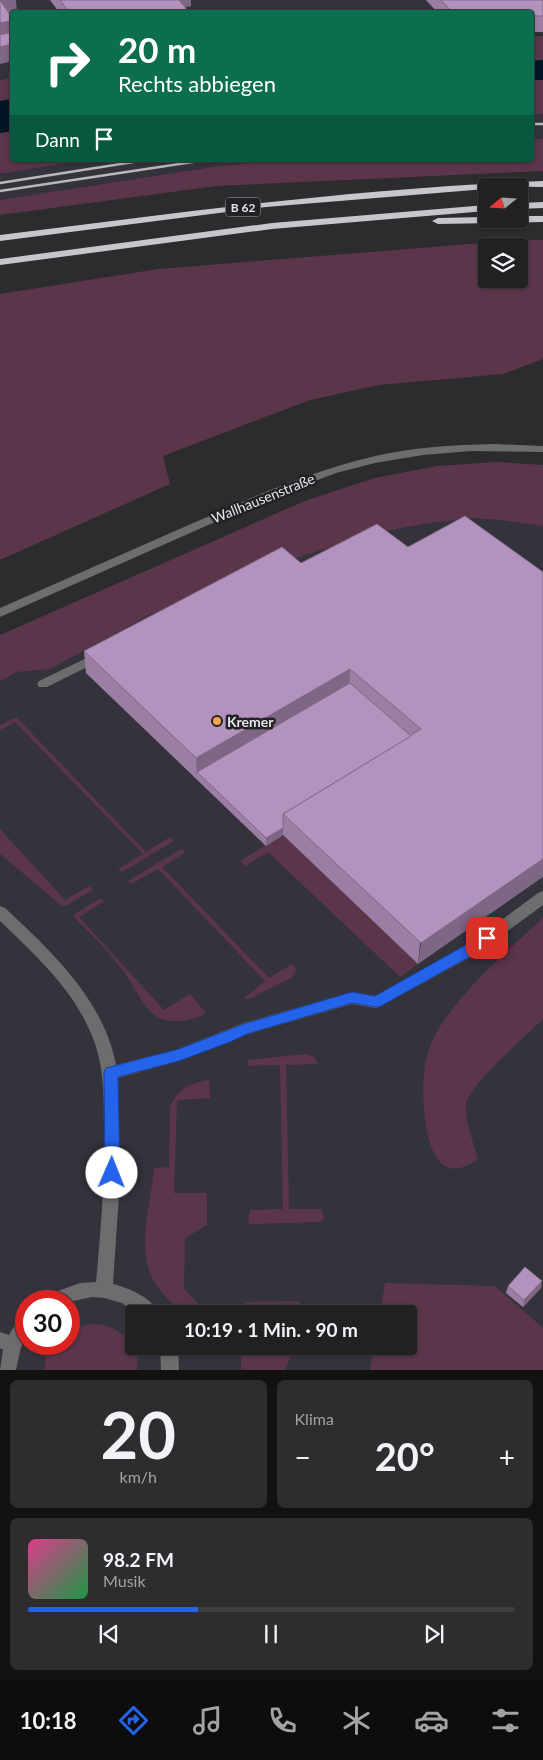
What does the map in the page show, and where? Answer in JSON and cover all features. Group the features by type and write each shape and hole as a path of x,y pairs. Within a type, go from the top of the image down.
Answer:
{"highway":[{"name":"B 62","path":"528,185 543,184"},
{"name":"B 62","path":"0,238 266,204 478,187"},
{"path":"528,206 543,205"},
{"name":"B 62","path":"0,262 272,226 478,209"},
{"name":"B 62","path":"272,226 543,219"}],"street":[{"name":"Wallhausenstraße","path":"0,612 254,501 316,476 352,465 427,450 467,447 543,448"},
{"path":"43,684 113,649"},
{"path":"111,1073 179,1055 244,1029 352,998 376,1002 473,948 543,897"},
{"path":"0,912 51,961 75,992 92,1019 104,1046 111,1073 113,1158 104,1289"},
{"path":"80,1292 104,1289 136,1301 141,1305"},
{"path":"7,1370 6,1342 15,1333"},
{"path":"170,1370 171,1355"}],"shaded area":[{"path":"0,0 543,0 543,34 534,34 534,10 10,10 10,78 0,80"},
{"path":"543,36 543,60 534,61 534,37"},
{"path":"10,78 10,99 0,101 0,80"},
{"path":"534,80 543,80 543,114 534,115"},
{"path":"543,114 543,139 534,139 534,115"},
{"path":"10,131 10,162 74,162 0,174 0,133"},
{"path":"534,139 543,139 543,171 217,186 0,215 0,200 219,166 262,162 534,162"},
{"path":"74,162 262,162 219,166 0,200 0,174"},
{"path":"528,240 543,240 543,359 503,374 379,385 310,400 163,456 170,484 0,560 0,294 158,269 478,243 478,288 528,288"},
{"path":"497,462 543,465 543,1370 0,1370 0,635 307,500 375,478 437,466"},
{"path":"497,462 543,465 543,526 473,518 429,523 380,532 260,569 151,614 50,669 16,672 0,681 0,635 307,500 375,478 437,466"},
{"path":"17,718 146,852 170,837 174,841 122,872 118,869 143,854 15,722 0,730 0,725"},
{"path":"0,829 65,900 89,886 93,890 67,905 61,905 0,854"},
{"path":"283,835 418,964 400,977 268,852 245,866 240,861"},
{"path":"181,849 186,852 162,867 269,978 292,964 296,969 291,978 249,999 243,999 265,981 158,869 132,884 128,881"},
{"path":"101,898 104,901 79,917 164,1010 190,994 206,1013 184,1021 169,1021 161,1019 149,1010 116,961 74,917 74,914"},
{"path":"543,918 543,1019 487,1074 469,1096 466,1104 467,1118 478,1159 459,1168 447,1167 438,1160 427,1133 423,1098 425,1067 430,1046 439,1028 461,998 487,970"},
{"path":"307,1054 314,1057 318,1064 286,1065 289,1209 322,1209 324,1219 320,1222 250,1224 248,1222 250,1210 283,1209 280,1065 249,1066 247,1060"},
{"path":"209,1080 210,1098 177,1100 174,1193 207,1193 207,1225 185,1238 184,1289 199,1305 173,1305 153,1280 148,1267 145,1239 146,1225 154,1168 169,1167 170,1107 181,1091 197,1083"},
{"path":"385,1283 495,1286 543,1328 543,1370 370,1370 372,1355 417,1355 417,1305 381,1305"},
{"path":"299,1301 301,1305 243,1305 246,1302"},
{"path":"103,1325 120,1332 125,1336 125,1355 136,1355 137,1370 44,1370 47,1355 80,1355 80,1326"},
{"path":"241,1355 291,1355 285,1370 241,1370"}],"water":[{"path":"543,60 543,80 534,80 534,61"},
{"path":"10,99 10,131 0,133 0,101"}],"building":[{"path":"0,0 10,15 10,21 0,23"},
{"path":"60,0 179,0 187,10 68,10"},
{"path":"441,0 543,0 543,16 534,16 534,10 450,10"},
{"path":"10,32 10,44 0,47 0,35"},
{"name":"Kremer","path":"465,516 543,572 543,859 421,943 283,814 421,729 350,669 196,758 84,651 282,547 301,563 377,524 408,547"},
{"path":"350,683 411,736 283,814 283,828 266,838 197,772"},
{"path":"525,1267 542,1281 524,1300 508,1286"}],"railway":[{"path":"534,124 543,124"},
{"path":"0,183 133,162"},
{"path":"0,191 193,162"}],"place":[{"name":"Kremer","path":"217,721"}],"route":[{"path":"112,1173 111,1073 179,1055 244,1029 352,998 376,1002 473,948 487,938"}]}
